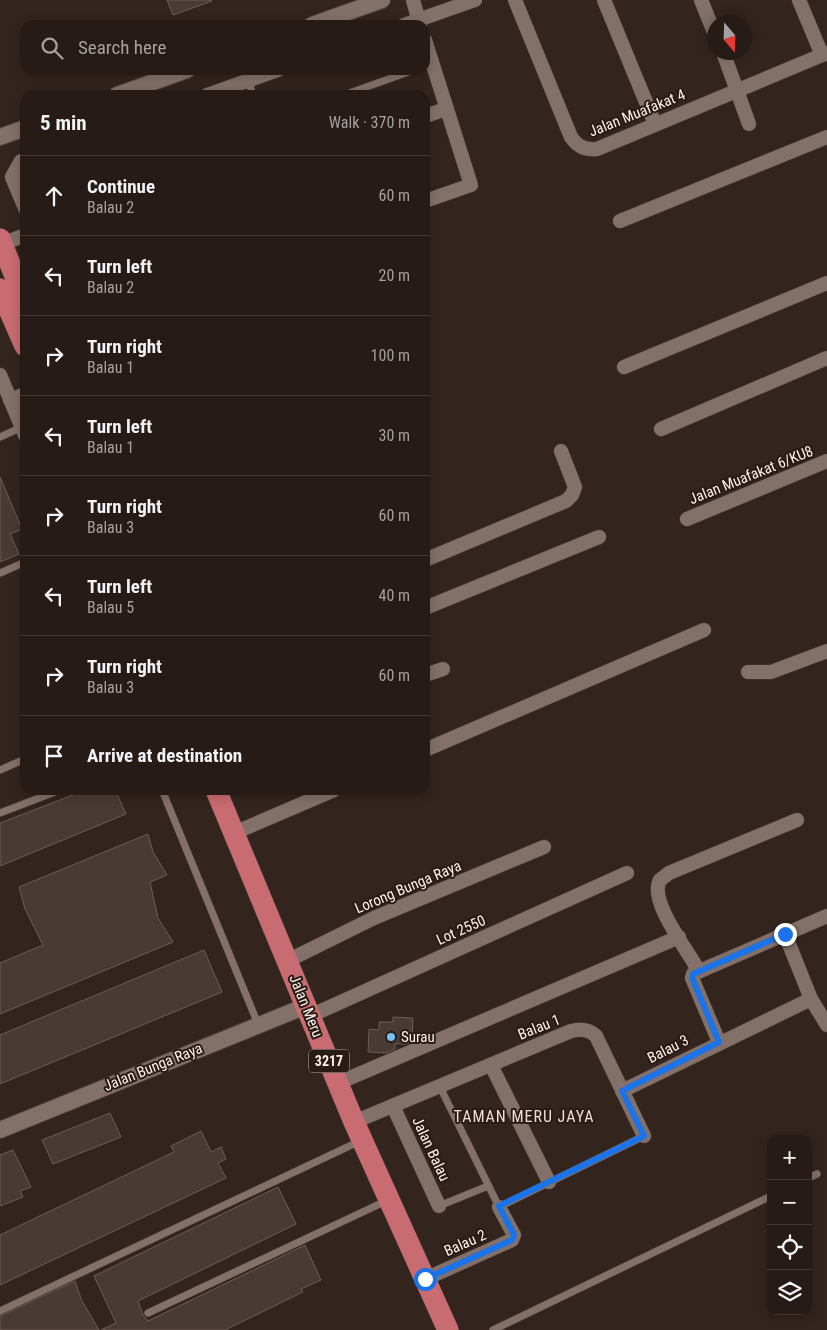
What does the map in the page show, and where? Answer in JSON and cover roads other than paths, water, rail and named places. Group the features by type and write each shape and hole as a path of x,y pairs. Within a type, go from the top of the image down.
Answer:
{"main road":[{"path":"1,241 20,288"},
{"path":"0,288 20,332"},
{"name":"Jalan Meru","path":"218,795 358,1131 425,1279 445,1329"}],"street":[{"path":"326,20 382,0"},
{"path":"413,0 419,20"},
{"path":"425,20 475,0"},
{"name":"Jalan Muafakat 4","path":"516,0 571,137 576,144 587,150 597,149 825,54"},
{"path":"604,0 655,124"},
{"path":"701,0 707,15"},
{"path":"798,0 825,54"},
{"path":"726,60 749,124"},
{"path":"430,68 471,185 430,199"},
{"path":"131,90 173,75"},
{"path":"221,90 263,75"},
{"path":"430,114 446,109"},
{"path":"0,137 20,130"},
{"path":"620,221 827,137"},
{"path":"20,163 12,177 20,196"},
{"path":"1,241 20,236"},
{"path":"624,367 827,283"},
{"path":"661,429 827,358"},
{"path":"0,375 20,424"},
{"path":"10,400 20,396"},
{"path":"430,558 566,501 572,495 575,488 561,451"},
{"name":"Jalan Muafakat 6/KU8","path":"687,519 827,461"},
{"path":"430,606 599,537"},
{"path":"430,748 704,630"},
{"path":"748,672 771,672 827,651"},
{"path":"430,673 443,669"},
{"path":"234,833 322,795"},
{"path":"698,970 668,921 657,891 658,883 664,876 797,820"},
{"name":"Lorong Bunga Raya","path":"287,961 374,918 544,847"},
{"name":"Lot 2550","path":"308,1011 627,873"},
{"path":"719,1042 692,978 698,970 827,916"},
{"path":"785,934 811,999 827,1025"},
{"path":"338,1083 679,937"},
{"name":"Balau 3","path":"622,1091 719,1042 811,999"},
{"name":"Jalan Bunga Raya","path":"0,1130 258,1024 308,1011"},
{"name":"Balau 1","path":"358,1131 393,1106 581,1029 591,1031 596,1036 644,1136"},
{"path":"491,1065 549,1182"},
{"name":"Jalan Balau","path":"393,1106 439,1206"},
{"name":"Balau 2","path":"425,1279 512,1240 514,1235 499,1206"}],"lane":[{"path":"358,90 400,75"},
{"path":"248,80 251,90"},
{"path":"0,437 20,432"},
{"path":"0,573 20,564"},
{"path":"0,770 20,761"},
{"path":"0,813 47,795"},
{"path":"164,795 258,1024"},
{"path":"440,1087 499,1206"},
{"path":"0,1311 358,1131"},
{"name":"Balau 1","path":"499,1206 644,1136"},
{"path":"812,1176 818,1174"},
{"path":"439,1206 488,1186"},
{"path":"493,1330 767,1198"},
{"path":"148,1313 389,1200"}],"place":[{"name":"Surau","path":"391,1037"}],"district":[{"name":"TAMAN MERU JAYA","path":"524,1116"}]}
